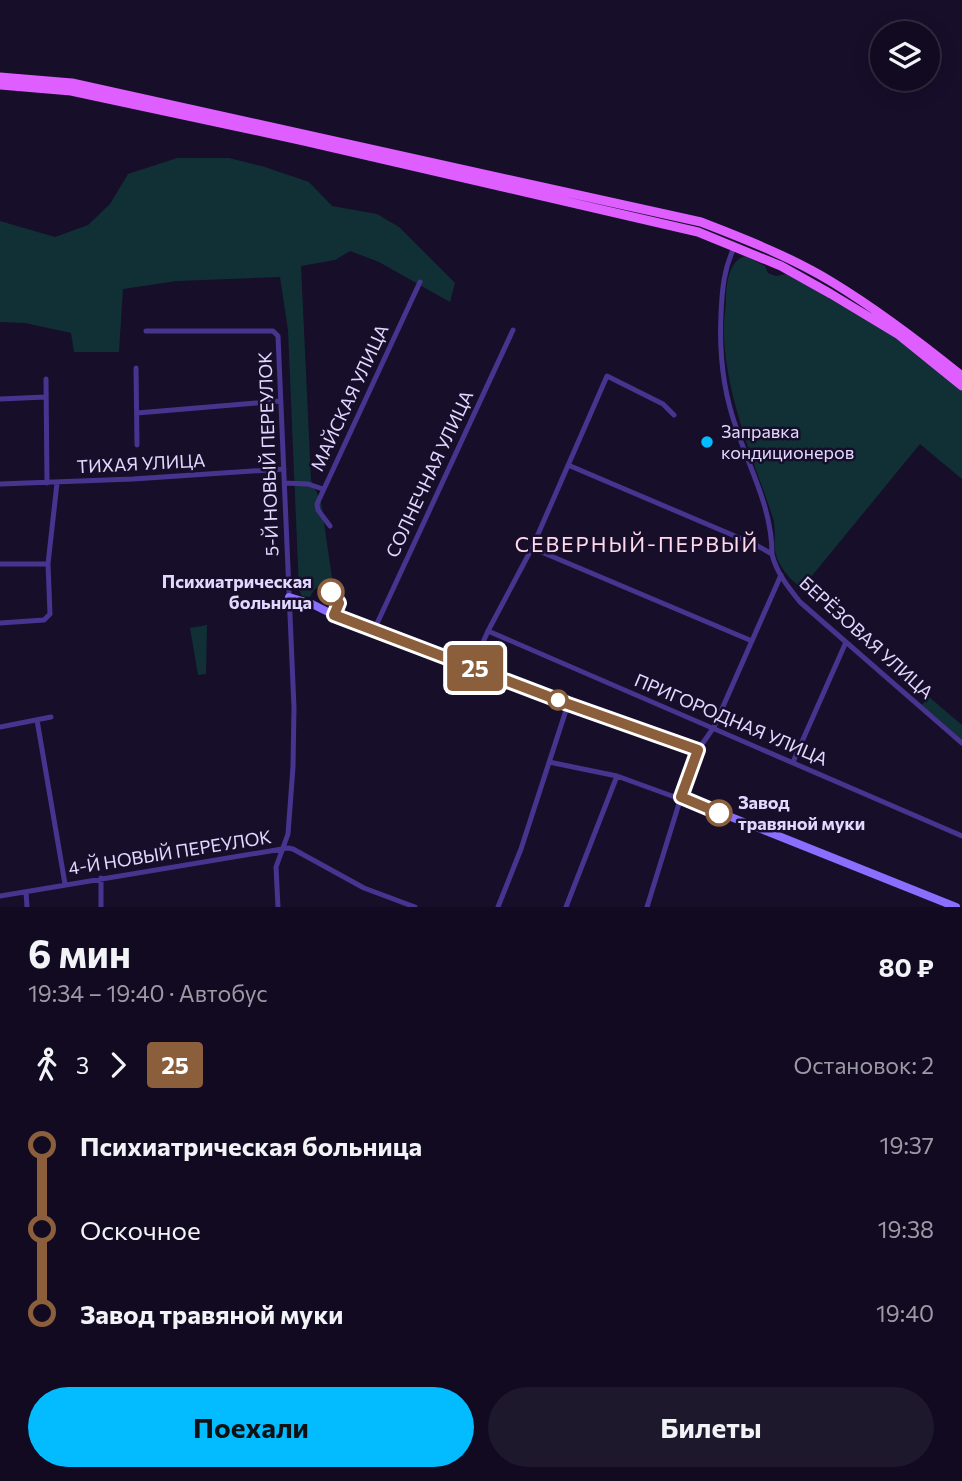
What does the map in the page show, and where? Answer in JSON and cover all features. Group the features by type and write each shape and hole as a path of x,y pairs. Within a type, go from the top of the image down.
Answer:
{"main road":[{"path":"0,77 72,83 678,216 830,280 901,327 962,376"},
{"path":"0,85 71,91 304,141 738,242 899,335 962,386"}],"street":[{"name":"БЕРЁЗОВАЯ УЛИЦА","path":"738,242 725,272 722,296 722,379 735,427 767,507 774,563 800,602 962,743"},
{"name":"МАЙСКАЯ УЛИЦА","path":"330,526 318,510 317,504 420,282"},
{"name":"СОЛНЕЧНАЯ УЛИЦА","path":"374,630 513,330"},
{"name":"5-Й НОВЫЙ ПЕРЕУЛОК","path":"146,331 276,333 294,708 288,834 276,867 278,907"},
{"path":"136,368 137,445"},
{"path":"472,667 532,548 607,376 663,404 674,415"},
{"path":"46,379 47,483"},
{"path":"0,399 46,397"},
{"path":"137,413 279,401"},
{"path":"568,465 772,554"},
{"name":"ТИХАЯ УЛИЦА","path":"0,484 284,469"},
{"path":"0,623 44,620 50,614 48,564 57,483"},
{"path":"285,483 309,484 323,489"},
{"path":"532,548 752,641"},
{"path":"0,564 48,564"},
{"path":"647,907 698,750 714,727 781,575"},
{"path":"289,597 568,704 698,750"},
{"name":"ПРИГОРОДНАЯ УЛИЦА","path":"488,631 962,836"},
{"path":"793,762 846,642"},
{"path":"498,907 521,849 568,704"},
{"path":"0,727 51,717"},
{"path":"37,719 65,884"},
{"path":"549,762 617,776 681,797 956,907"},
{"path":"566,907 617,776"},
{"name":"4-Й НОВЫЙ ПЕРЕУЛОК","path":"0,897 65,884 293,849 364,888 415,907"},
{"path":"102,878 102,907"},
{"path":"26,892 27,907"}],"green space":[{"path":"177,158 229,158 309,182 332,206 377,214 399,227 455,283 450,302 379,262 350,251 335,260 301,266 311,480 321,502 332,578 327,586 321,585 310,597 302,596 299,590 288,330 280,277 177,281 123,289 119,352 74,352 71,333 25,323 0,322 0,221 55,237 88,225 110,204 128,174"},
{"path":"746,256 765,266 768,273 776,276 786,274 902,341 962,390 962,479 920,444 802,588 785,572 776,556 773,518 742,430 726,362 724,329 728,281 735,263"},
{"path":"207,625 206,674 198,675 190,628"},
{"path":"929,697 962,725 962,740 922,705"}],"bus line":[{"name":"25","path":"331,592 339,603 334,615 698,750 681,797 719,813"}],"place":[{"name":"Заправка кондиционеров","path":"707,442"},
{"name":"Психиатрическая больница","path":"331,592"},
{"name":"Завод травяной муки","path":"719,813"}],"district":[{"name":"СЕВЕРНЫЙ-ПЕРВЫЙ","path":"637,545"}]}
